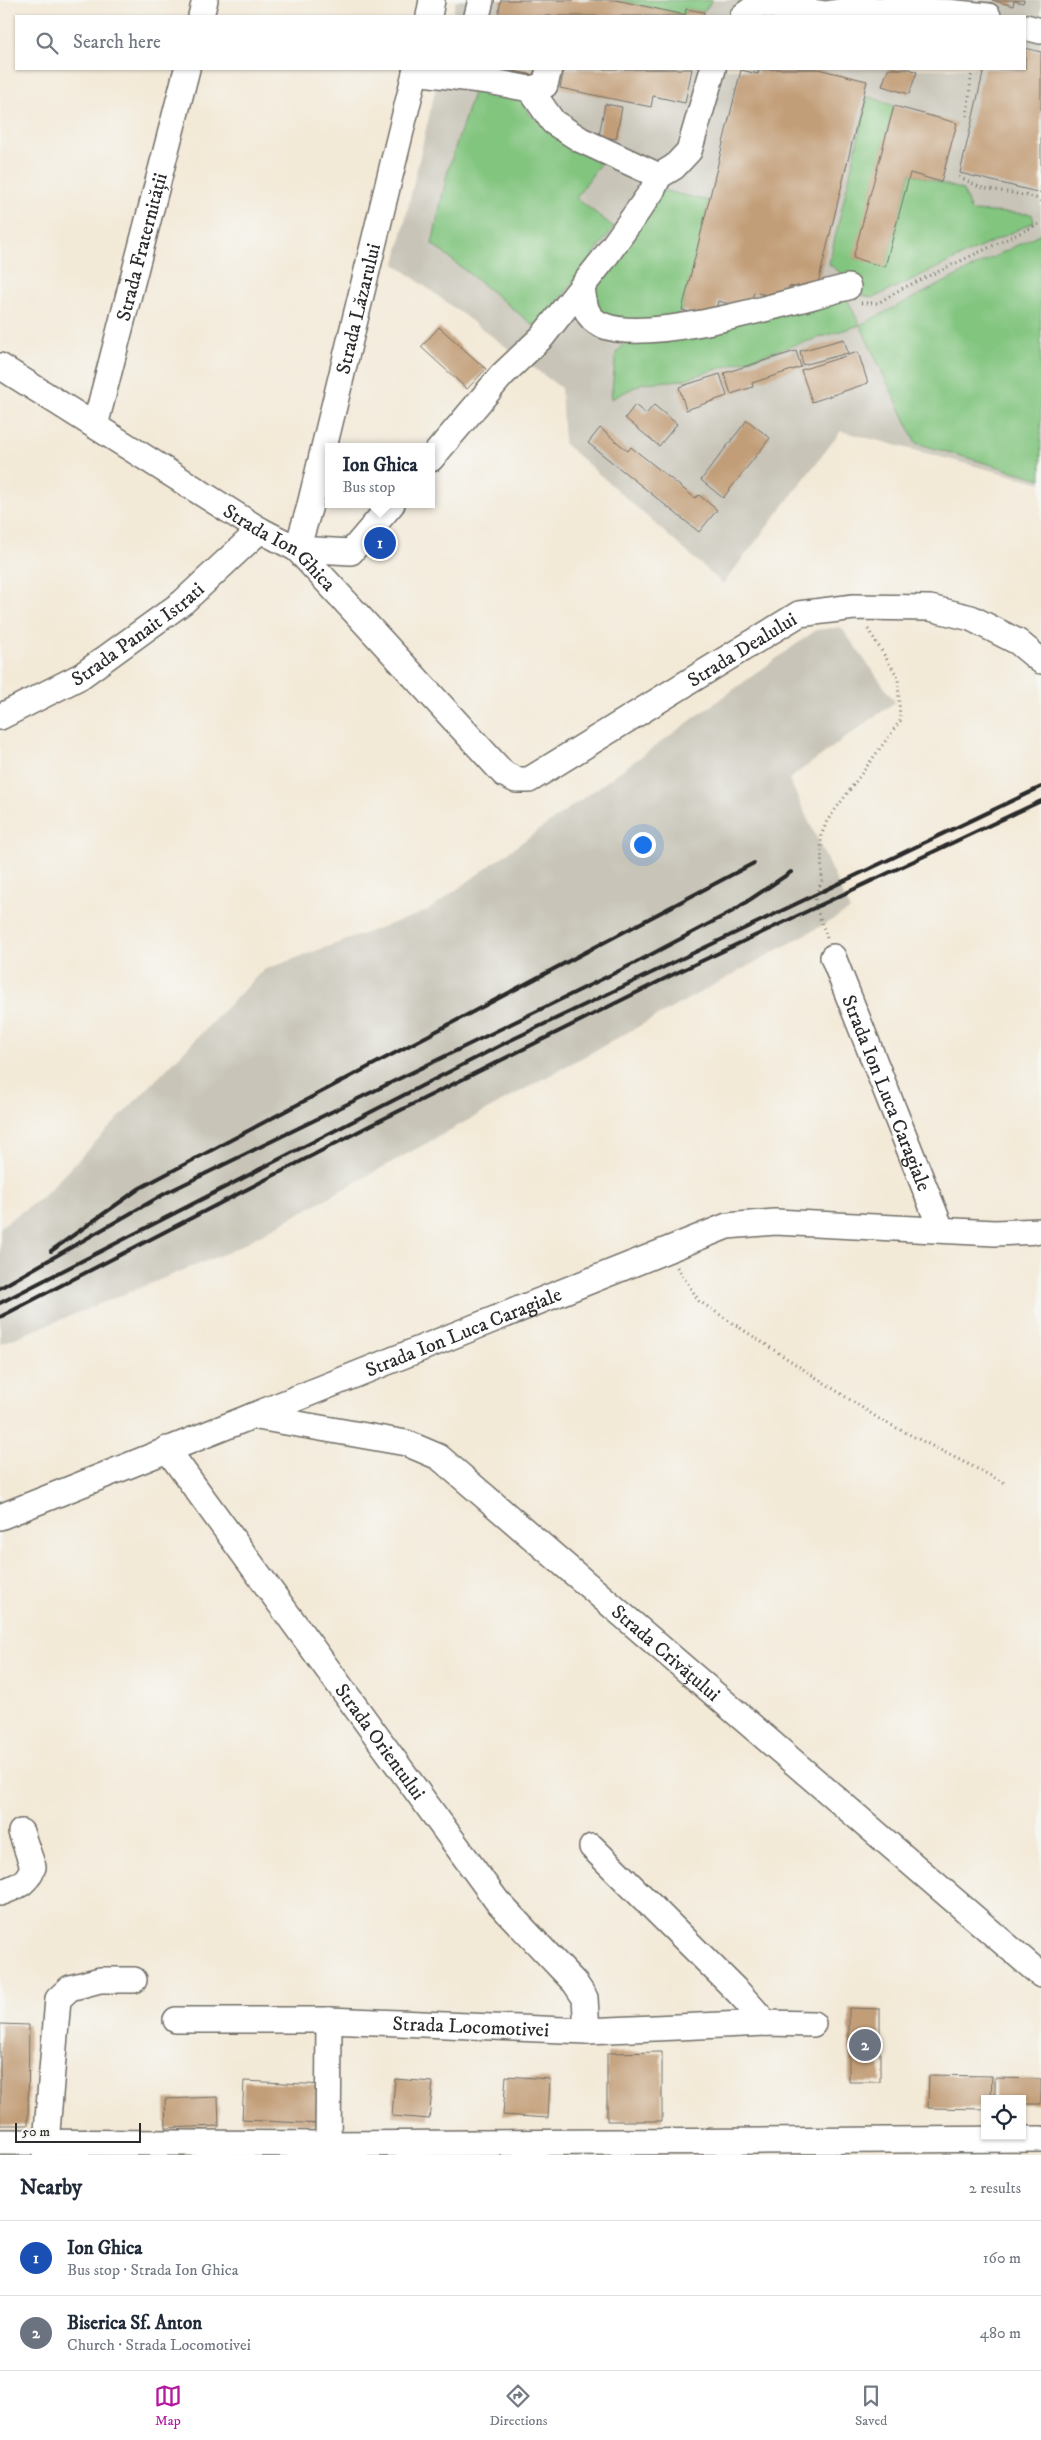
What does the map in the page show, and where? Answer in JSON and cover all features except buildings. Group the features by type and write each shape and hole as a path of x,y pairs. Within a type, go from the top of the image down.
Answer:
{"street":[{"path":"201,15 205,0"},
{"path":"428,15 432,0"},
{"path":"477,15 481,0"},
{"path":"753,7 826,14 850,10 914,6 980,15"},
{"path":"1026,27 1041,31"},
{"name":"Strada Fraternității","path":"95,426 188,70"},
{"path":"415,70 462,73 530,89 545,85 549,70"},
{"name":"Strada Lăzarului","path":"326,443 415,70"},
{"path":"435,454 502,375 542,337 582,287 652,190 659,176 674,167 689,151 713,70"},
{"path":"530,89 553,122 581,140 659,176"},
{"path":"582,287 586,312 600,325 621,330 682,327 848,287"},
{"name":"Strada Ion Ghica","path":"0,366 260,530 297,549 504,774 516,780"},
{"name":"Strada Lăzarului","path":"297,549 310,509 325,446"},
{"path":"297,549 351,552 389,508"},
{"name":"Strada Panait Istrati","path":"0,717 81,676 184,602 260,530"},
{"name":"Strada Dealului","path":"516,780 529,780 799,614 854,607 930,608 971,618 1018,642 1041,661"},
{"name":"Strada Ion Luca Caragiale","path":"833,957 942,1229"},
{"name":"Strada Ion Luca Caragiale","path":"0,1517 727,1226 776,1222 942,1229 995,1234 1041,1231"},
{"name":"Strada Crivățului","path":"252,1416 406,1443 440,1457 1041,1974"},
{"name":"Strada Orientului","path":"168,1449 497,1901 575,1983 585,1998 587,2031"},
{"path":"0,1892 22,1884 29,1878 33,1867 21,1832"},
{"path":"592,1847 732,1986 766,2023"},
{"path":"46,2148 58,1998 70,1988 100,1980 134,1980"},
{"name":"Strada Locomotivei","path":"176,2020 329,2020 587,2031 766,2023 813,2024"},
{"path":"328,2149 329,2020"},
{"path":"0,2142 46,2148 328,2149 648,2148 1041,2139"}],"path":[{"path":"967,116 972,70"},
{"path":"959,177 979,187 1034,197 1041,201"},
{"path":"848,287 860,303 878,303 936,272 1041,224"},
{"path":"833,957 815,896 822,882 821,836 827,821 900,721 898,677 854,607"},
{"path":"666,1251 700,1301 881,1420 1005,1483"}],"shaded area":[{"path":"456,0 1041,0 1041,483 841,431 723,584 564,443 561,388 395,264 440,70 1026,70 1026,15 452,15"},
{"path":"841,627 895,702 789,779 850,910 229,1252 0,1344 0,1227 41,1198 263,970 427,911 816,630"}],"green space":[{"path":"616,0 712,0 704,12 686,9 685,15"},
{"path":"474,90 523,98 528,114 604,158 576,198 614,227 538,329 432,244 448,170"},
{"path":"868,96 894,106 854,258 885,266 910,173 963,190 971,211 1032,214 1034,222 873,298 861,295 850,280 829,264"},
{"path":"661,190 709,201 682,310 671,322 617,324 596,310 590,293"},
{"path":"1041,233 1041,479 916,443 860,325"},
{"path":"845,295 860,325 682,380 643,383 611,399 616,353 631,336"}],"railway":[{"path":"0,1303 509,1041 1041,787"},
{"path":"0,1317 371,1125 672,975 1041,801"},
{"path":"51,1251 140,1188 754,863"},
{"path":"0,1288 166,1193 635,963 733,911 791,872"}],"place":[{"name":"Ion Ghica","path":"380,543"},
{"name":"Biserica Sf. Anton","path":"865,2045"}]}
